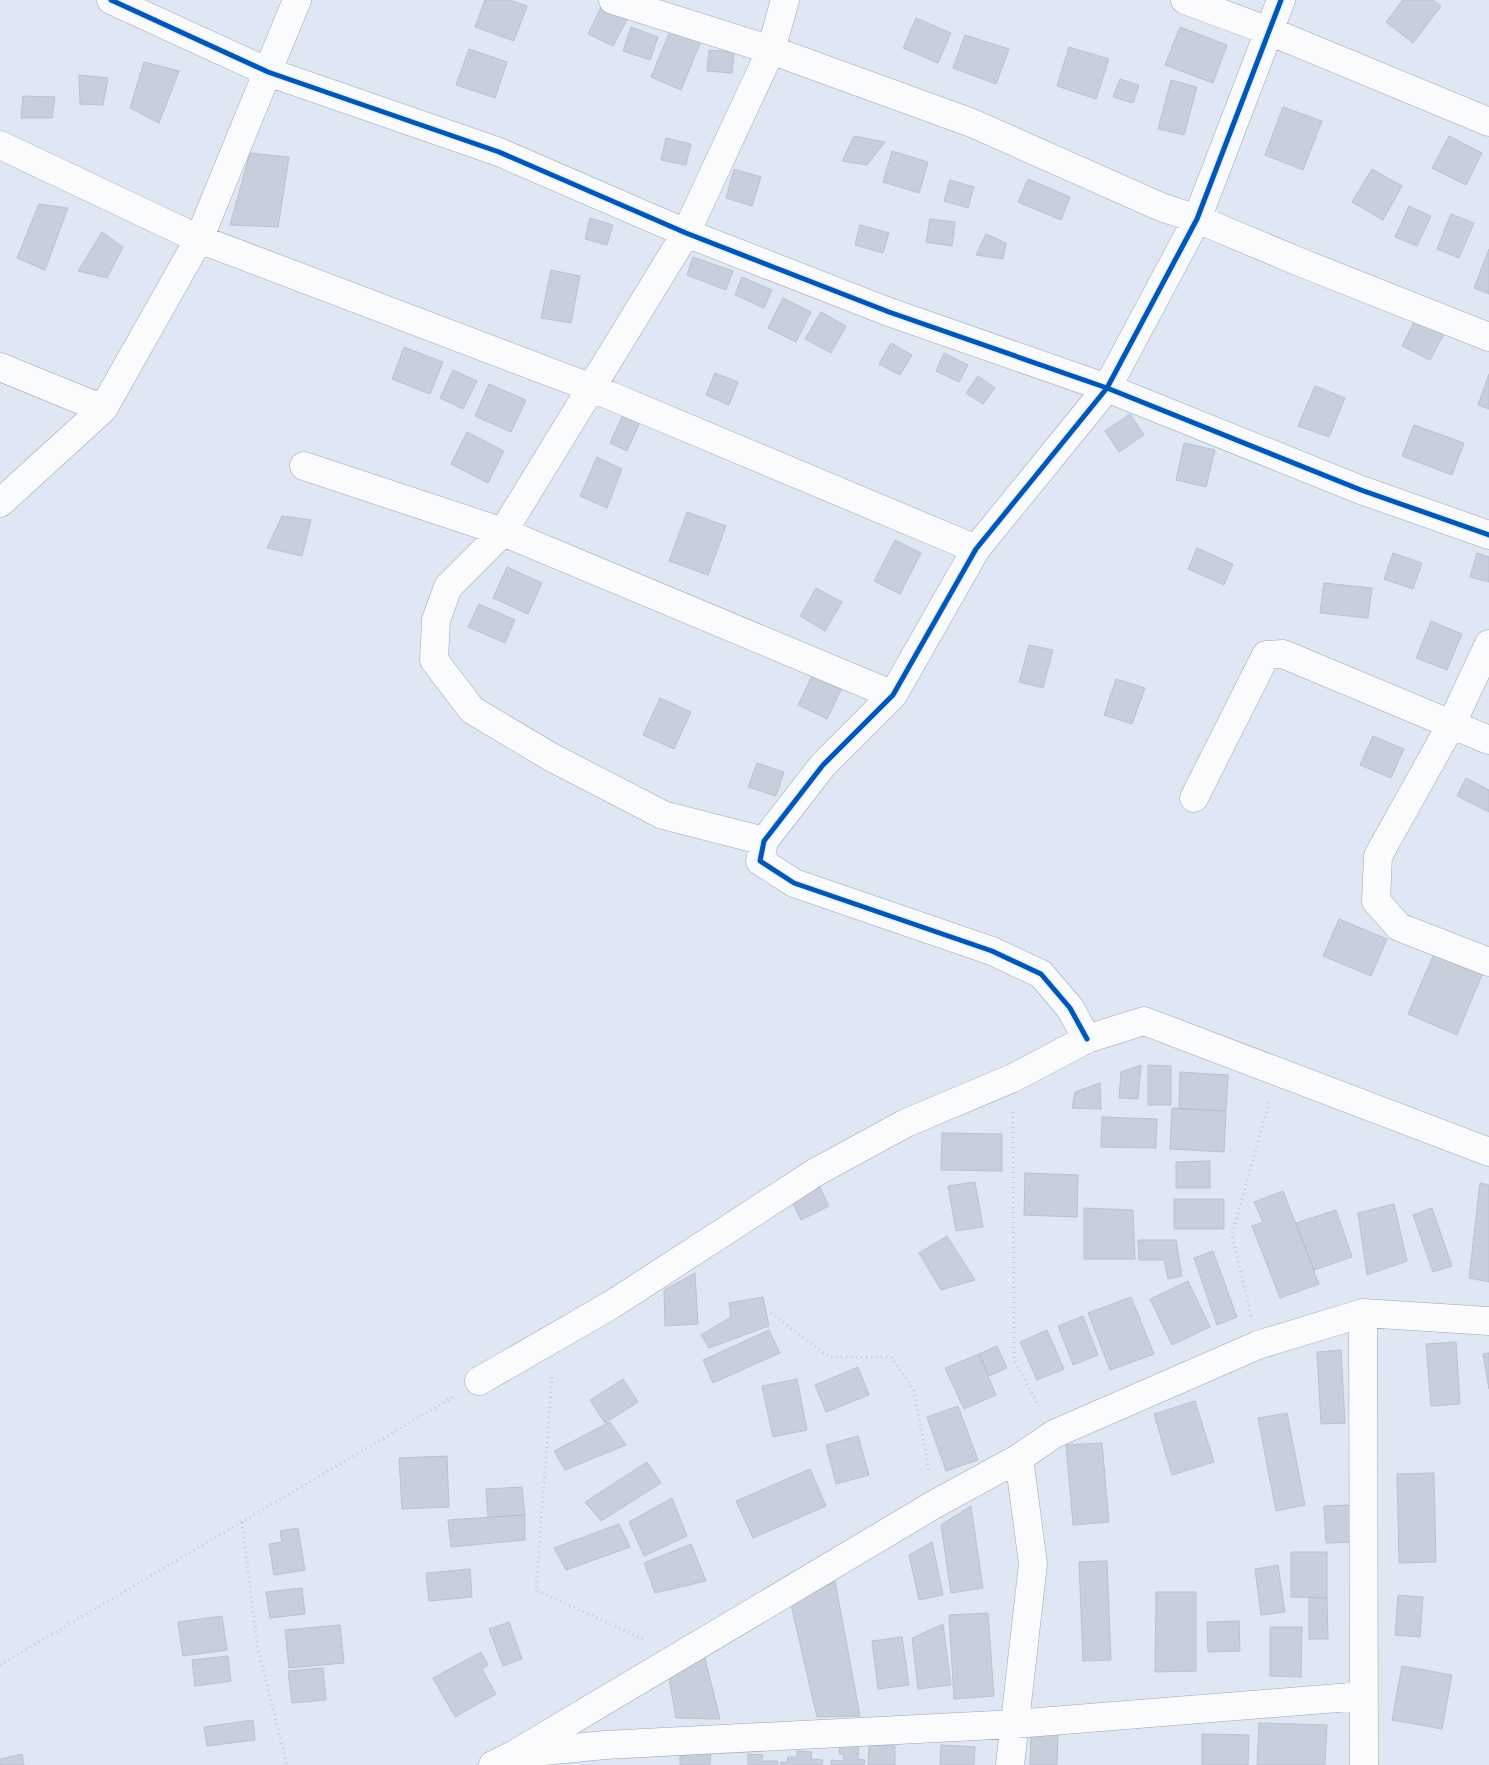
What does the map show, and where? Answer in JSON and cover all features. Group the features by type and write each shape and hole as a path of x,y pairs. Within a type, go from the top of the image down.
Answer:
{"street":[{"path":"111,0 268,72 499,152 686,233 888,312 1107,388 1361,490 1489,535"},
{"path":"0,504 103,409 199,239 298,0"},
{"path":"612,0 771,50 972,123 1161,207 1197,219 1302,264 1489,338"},
{"path":"764,841 663,815 551,756 472,710 434,660 436,620 448,587 503,532 686,233 771,50 785,0"},
{"path":"1185,0 1269,31 1489,122"},
{"path":"1087,1039 1070,1008 1041,974 992,951 794,883 760,861 764,841 823,765 893,695 976,549 1107,388 1197,219 1281,0"},
{"path":"0,145 199,239 592,388 976,549"},
{"path":"0,367 103,409"},
{"path":"304,466 503,532 893,695"},
{"path":"1489,644 1451,725 1378,856 1376,901 1399,927 1489,962"},
{"path":"1194,798 1266,654 1283,654 1489,740"},
{"path":"479,1381 612,1305 816,1172 906,1123 1013,1078 1087,1039 1144,1022 1489,1152"},
{"path":"1363,1313 1364,1765"},
{"path":"504,1760 935,1504 1019,1458 1054,1434 1258,1346 1363,1313 1489,1321"},
{"path":"1010,1765 1033,1564 1019,1458"},
{"path":"504,1760 605,1745 1015,1724 1363,1696"}],"path":[{"path":"1258,1346 1232,1235 1277,1072"},
{"path":"1013,1078 1014,1360 1054,1434"},
{"path":"771,1313 829,1357 891,1357 914,1390 935,1504"},
{"path":"555,1337 536,1590 679,1656"},
{"path":"0,1665 479,1381"},
{"path":"242,1522 257,1644 288,1765"}],"building":[{"path":"485,0 510,0 527,6 514,41 475,27"},
{"path":"1403,0 1433,0 1441,6 1413,43 1386,22"},
{"path":"603,3 629,16 613,46 588,34"},
{"path":"916,18 951,33 938,63 903,48"},
{"path":"631,27 658,37 650,60 623,51"},
{"path":"1180,27 1227,45 1213,83 1165,65"},
{"path":"671,29 701,41 681,90 651,77"},
{"path":"965,35 1009,49 996,84 953,68"},
{"path":"1069,47 1109,59 1096,99 1057,86"},
{"path":"469,49 507,62 495,98 456,85"},
{"path":"709,50 734,52 732,73 707,71"},
{"path":"144,62 179,71 159,123 130,108"},
{"path":"79,75 108,78 103,105 80,104"},
{"path":"1120,79 1139,85 1133,103 1113,97"},
{"path":"1171,80 1197,87 1184,135 1158,129"},
{"path":"23,96 55,97 52,118 21,118"},
{"path":"1283,107 1322,121 1303,170 1265,155"},
{"path":"854,136 885,142 867,165 842,161"},
{"path":"1449,136 1482,153 1466,185 1432,168"},
{"path":"666,138 691,144 686,165 661,160"},
{"path":"892,151 928,162 919,193 883,182"},
{"path":"250,153 289,157 278,227 230,225"},
{"path":"734,169 761,177 752,206 726,198"},
{"path":"1372,169 1402,186 1383,220 1352,202"},
{"path":"1028,179 1070,197 1061,220 1018,202"},
{"path":"950,180 974,187 968,208 944,201"},
{"path":"39,204 68,208 45,270 17,258"},
{"path":"1409,206 1431,216 1417,246 1395,237"},
{"path":"1451,214 1474,223 1459,258 1437,249"},
{"path":"590,218 613,225 607,245 585,239"},
{"path":"930,219 955,222 952,246 926,242"},
{"path":"860,225 889,233 883,253 855,245"},
{"path":"102,232 123,247 107,278 78,271"},
{"path":"986,234 1006,243 1003,259 976,255"},
{"path":"1489,249 1489,294 1474,288"},
{"path":"693,257 733,271 726,290 687,275"},
{"path":"551,270 580,276 571,323 541,318"},
{"path":"742,277 772,290 764,308 735,295"},
{"path":"783,298 811,312 796,342 768,328"},
{"path":"821,312 846,326 831,353 805,339"},
{"path":"1415,320 1444,334 1430,360 1402,346"},
{"path":"891,343 912,355 900,375 879,364"},
{"path":"404,347 443,362 430,394 392,379"},
{"path":"944,353 968,365 959,382 936,371"},
{"path":"453,370 477,381 463,409 440,398"},
{"path":"715,373 738,382 729,405 706,395"},
{"path":"1489,374 1489,409 1478,405"},
{"path":"978,376 995,388 983,404 966,393"},
{"path":"489,384 526,400 511,432 475,416"},
{"path":"1315,386 1345,398 1329,437 1298,426"},
{"path":"624,412 641,420 627,451 610,443"},
{"path":"1130,414 1144,435 1119,452 1105,431"},
{"path":"1414,425 1464,443 1452,475 1402,456"},
{"path":"467,432 504,451 488,483 451,464"},
{"path":"1184,443 1215,450 1206,487 1176,480"},
{"path":"597,457 622,469 607,508 580,496"},
{"path":"687,512 726,526 708,575 669,561"},
{"path":"282,516 311,520 302,556 267,548"},
{"path":"895,540 921,553 900,594 874,581"},
{"path":"1197,548 1233,564 1224,585 1188,569"},
{"path":"1393,553 1422,563 1413,589 1384,579"},
{"path":"1477,553 1489,557 1489,582 1470,577"},
{"path":"507,567 542,583 528,614 493,598"},
{"path":"1324,583 1372,588 1368,618 1320,613"},
{"path":"816,588 842,602 825,631 800,616"},
{"path":"479,604 515,620 505,643 468,627"},
{"path":"1431,621 1462,634 1447,670 1416,658"},
{"path":"1029,645 1053,650 1043,688 1019,682"},
{"path":"812,676 841,690 827,719 798,705"},
{"path":"1116,679 1145,688 1132,724 1104,715"},
{"path":"660,698 691,712 674,749 643,735"},
{"path":"1373,736 1404,749 1391,778 1360,765"},
{"path":"757,763 784,772 776,796 748,787"},
{"path":"1466,778 1489,790 1489,812 1457,796"},
{"path":"1339,919 1387,939 1371,976 1323,956"},
{"path":"1436,949 1484,970 1457,1035 1408,1014"},
{"path":"1141,1065 1138,1099 1119,1098 1121,1072"},
{"path":"1148,1065 1171,1066 1171,1105 1148,1105"},
{"path":"1180,1072 1228,1075 1226,1111 1179,1109"},
{"path":"1100,1083 1101,1109 1072,1108 1075,1092"},
{"path":"1172,1108 1226,1111 1224,1152 1170,1149"},
{"path":"1102,1117 1157,1119 1156,1148 1101,1147"},
{"path":"942,1133 1002,1134 1002,1171 941,1170"},
{"path":"1210,1161 1210,1188 1176,1188 1176,1162"},
{"path":"1025,1173 1078,1175 1077,1217 1024,1215"},
{"path":"975,1182 983,1227 956,1231 948,1186"},
{"path":"1480,1183 1489,1185 1489,1282 1469,1278"},
{"path":"819,1186 829,1206 801,1220 791,1199"},
{"path":"1283,1191 1319,1284 1280,1298 1252,1226 1263,1222 1254,1202"},
{"path":"1174,1199 1224,1199 1224,1229 1174,1229"},
{"path":"1394,1204 1407,1261 1367,1275 1358,1213"},
{"path":"1084,1208 1133,1210 1135,1259 1084,1259"},
{"path":"1432,1208 1452,1266 1433,1272 1413,1215"},
{"path":"1336,1210 1352,1257 1314,1270 1296,1223"},
{"path":"947,1236 975,1280 941,1290 919,1253"},
{"path":"1138,1240 1176,1240 1182,1276 1168,1279 1164,1260 1139,1260"},
{"path":"1213,1251 1237,1317 1217,1325 1194,1258"},
{"path":"695,1273 698,1324 665,1326 664,1290"},
{"path":"1188,1281 1210,1327 1172,1345 1150,1299"},
{"path":"763,1297 769,1326 709,1348 701,1335 731,1317 729,1303"},
{"path":"1131,1297 1154,1354 1110,1370 1088,1313"},
{"path":"1083,1316 1098,1355 1073,1365 1058,1326"},
{"path":"769,1330 780,1353 713,1383 703,1360"},
{"path":"1047,1330 1064,1369 1037,1380 1020,1342"},
{"path":"1456,1342 1460,1404 1431,1406 1426,1344"},
{"path":"997,1346 1007,1368 989,1376 979,1354"},
{"path":"1341,1350 1345,1423 1321,1424 1317,1352"},
{"path":"1489,1353 1489,1389 1483,1354"},
{"path":"979,1354 996,1395 964,1409 945,1368"},
{"path":"858,1367 869,1395 826,1412 815,1385"},
{"path":"623,1379 638,1402 605,1423 590,1400"},
{"path":"797,1379 807,1430 773,1437 762,1386"},
{"path":"1195,1401 1214,1462 1172,1475 1154,1414"},
{"path":"958,1406 978,1460 946,1471 927,1417"},
{"path":"1287,1413 1305,1505 1276,1511 1258,1418"},
{"path":"610,1422 626,1445 565,1470 554,1451"},
{"path":"858,1436 869,1475 836,1484 826,1445"},
{"path":"1102,1443 1109,1522 1073,1525 1066,1445"},
{"path":"447,1456 449,1507 402,1509 399,1458"},
{"path":"647,1462 661,1483 601,1521 585,1502"},
{"path":"810,1469 826,1506 753,1538 736,1501"},
{"path":"1434,1473 1436,1562 1399,1563 1397,1474"},
{"path":"522,1487 525,1515 488,1517 486,1489"},
{"path":"672,1498 687,1536 644,1556 629,1522"},
{"path":"1351,1505 1353,1542 1326,1543 1324,1506"},
{"path":"971,1506 983,1588 951,1593 941,1525"},
{"path":"525,1515 525,1540 451,1547 448,1520"},
{"path":"619,1524 630,1547 566,1570 554,1548"},
{"path":"298,1528 305,1570 274,1575 269,1544 282,1542 280,1531"},
{"path":"932,1542 943,1595 919,1600 909,1555"},
{"path":"691,1544 706,1581 655,1593 644,1563"},
{"path":"1291,1552 1327,1552 1327,1598 1291,1597"},
{"path":"1107,1561 1111,1660 1083,1661 1079,1562"},
{"path":"1278,1565 1285,1612 1261,1615 1255,1569"},
{"path":"470,1569 472,1597 429,1601 426,1573"},
{"path":"835,1581 860,1716 817,1717 791,1605"},
{"path":"302,1588 305,1614 270,1618 266,1592"},
{"path":"1156,1592 1196,1592 1196,1671 1155,1672"},
{"path":"1398,1595 1423,1597 1420,1637 1395,1635"},
{"path":"1309,1597 1327,1598 1328,1639 1309,1639"},
{"path":"988,1613 994,1696 954,1699 949,1615"},
{"path":"222,1616 227,1650 183,1656 178,1622"},
{"path":"1239,1621 1240,1651 1208,1652 1207,1622"},
{"path":"509,1622 522,1659 503,1666 489,1629"},
{"path":"943,1624 951,1685 918,1689 912,1638"},
{"path":"340,1625 344,1663 289,1668 285,1630"},
{"path":"1270,1627 1302,1627 1301,1677 1270,1676"},
{"path":"902,1637 909,1685 878,1689 872,1641"},
{"path":"481,1652 488,1665 482,1669 496,1694 455,1717 433,1678"},
{"path":"228,1656 231,1681 195,1686 192,1660"},
{"path":"705,1658 720,1719 676,1718 668,1673"},
{"path":"1402,1666 1452,1675 1442,1729 1392,1720"},
{"path":"323,1668 326,1700 292,1703 288,1671"},
{"path":"253,1720 255,1740 207,1746 204,1727"},
{"path":"1259,1723 1327,1725 1325,1765 1257,1765"},
{"path":"1031,1733 1058,1734 1057,1765 1030,1765"},
{"path":"1202,1734 1249,1735 1248,1765 1202,1765"},
{"path":"840,1743 859,1744 858,1759 865,1760 864,1765 831,1765 831,1760 843,1761 844,1754 839,1754"},
{"path":"869,1745 895,1746 895,1765 868,1765"},
{"path":"941,1745 975,1747 974,1765 940,1765"},
{"path":"680,1747 711,1748 710,1765 680,1765"},
{"path":"797,1751 812,1752 811,1759 823,1760 822,1765 780,1765 781,1762 787,1762 788,1757 797,1757"},
{"path":"22,1754 24,1765 0,1765 0,1759"},
{"path":"748,1754 763,1755 762,1761 778,1761 778,1765 748,1765"}],"cycle path":[{"path":"111,0 268,72 499,152 686,233 889,312 1107,388 1361,490 1489,535"},
{"path":"1087,1039 1070,1008 1041,974 992,951 794,883 760,861 764,841 823,765 893,695 976,549 1107,388 1197,219 1281,0"}]}
